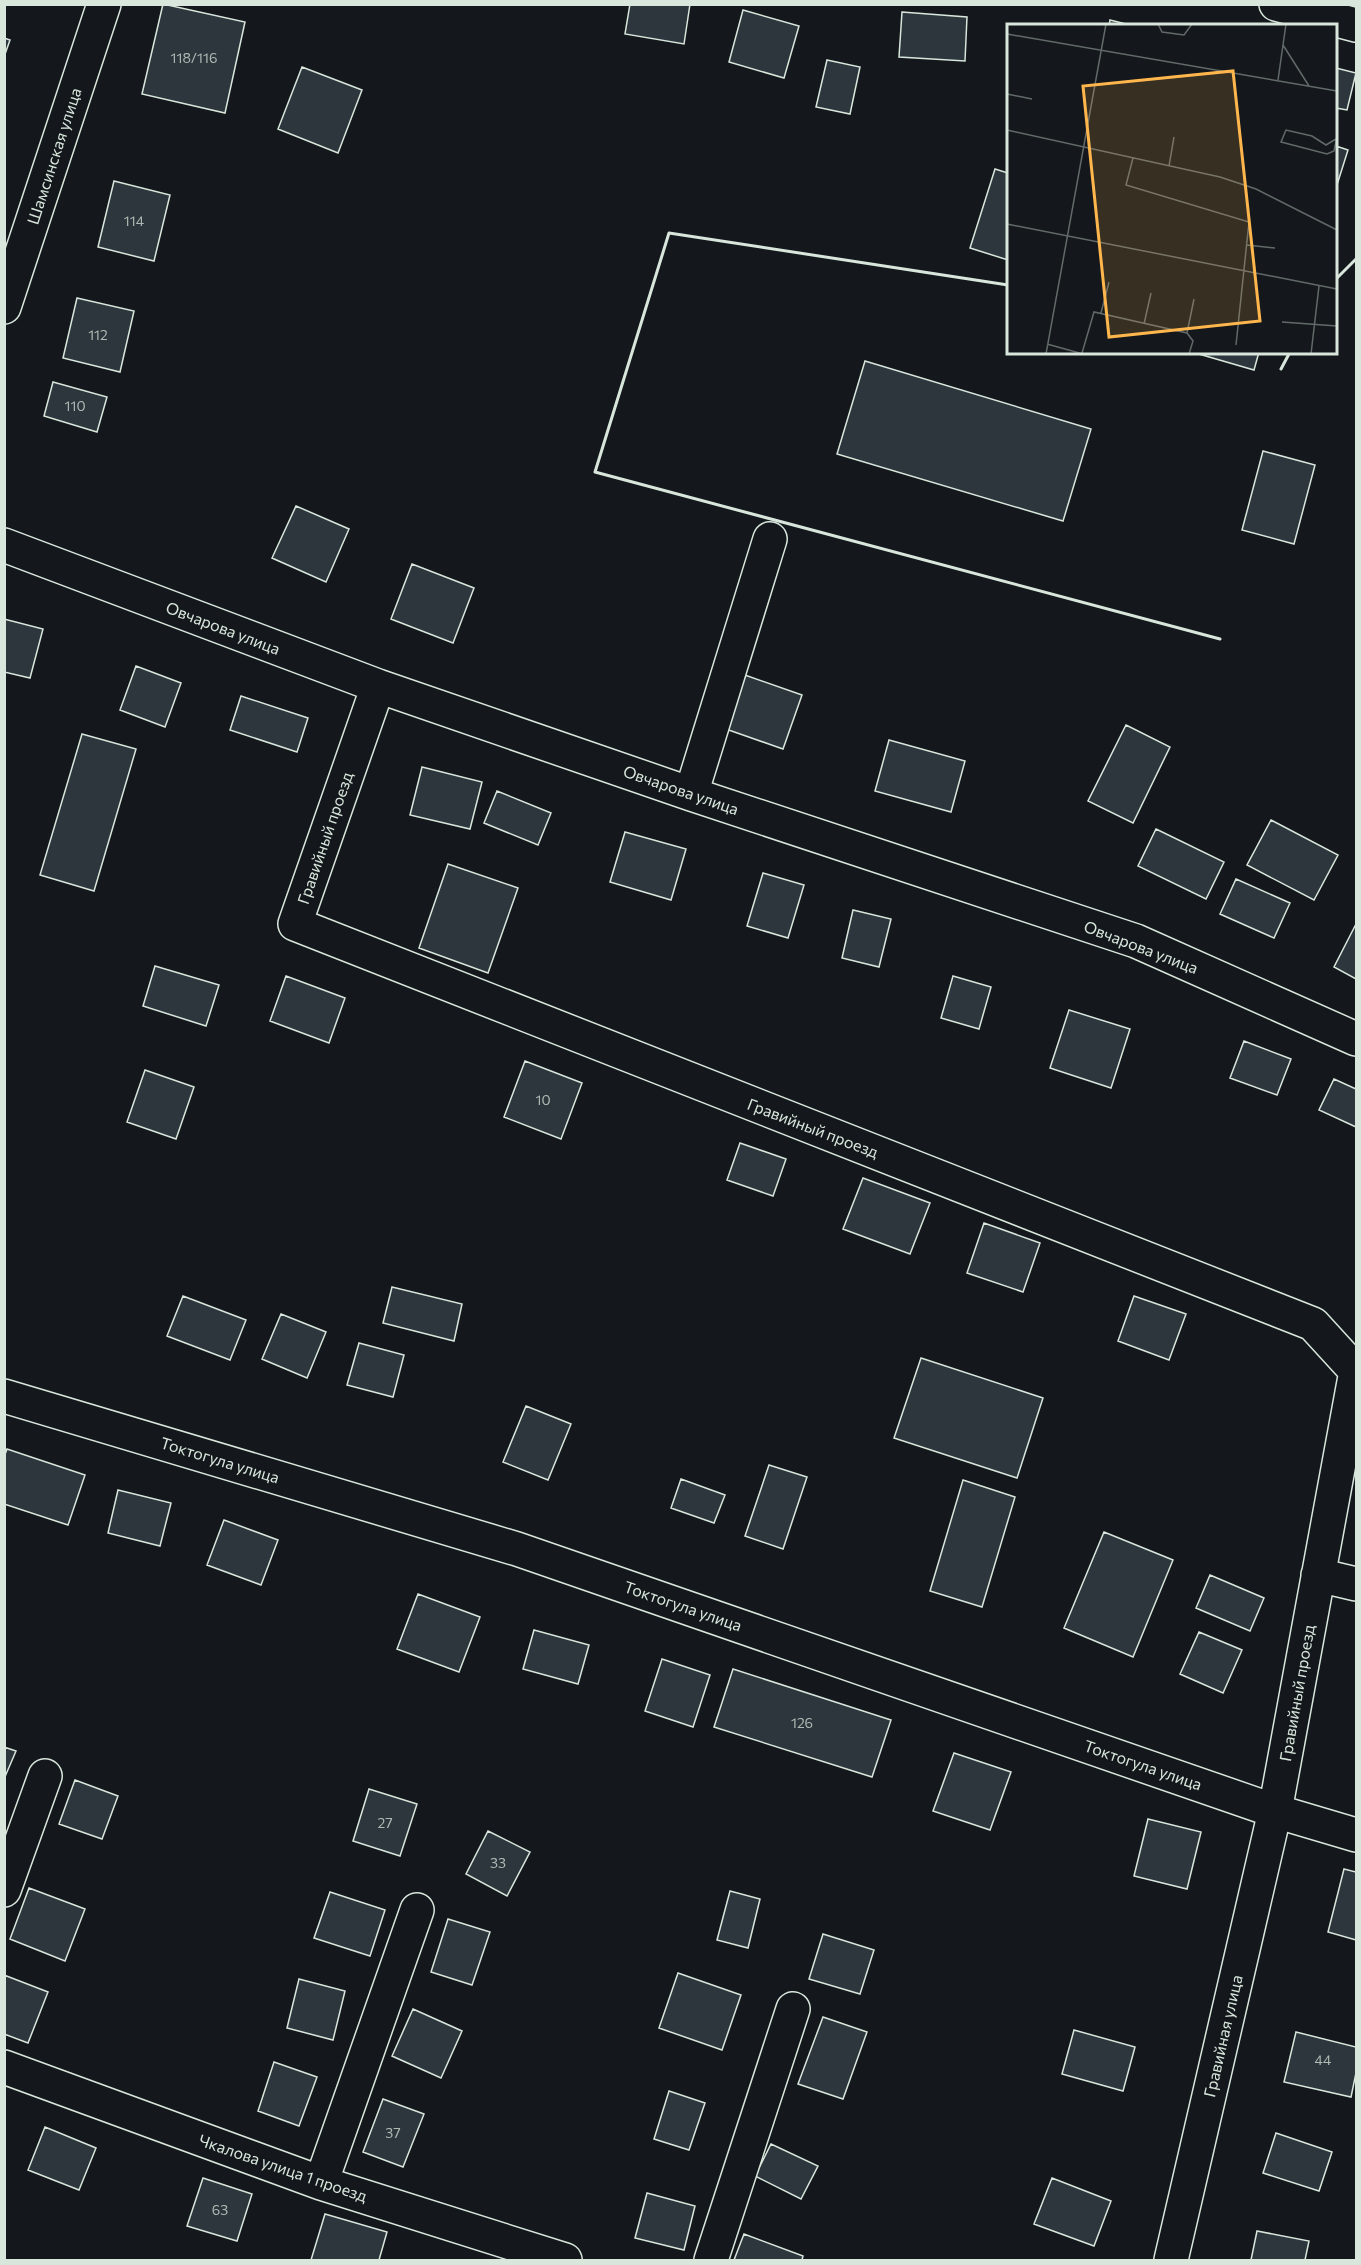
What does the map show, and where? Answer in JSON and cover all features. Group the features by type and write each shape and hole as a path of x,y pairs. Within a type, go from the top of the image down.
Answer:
{"street":[{"name":"Шамсинская улица","path":"4,307 104,4"},
{"path":"1276,4 1356,26"},
{"path":"691,794 770,539"},
{"name":"Овчарова улица","path":"4,545 378,686 691,794 1136,941 1356,1039"},
{"name":"Гравийный проезд","path":"378,686 295,924 1313,1324 1356,1371 1275,1811"},
{"name":"Токтогула улица","path":"4,1396 517,1549 1275,1811 1356,1835"},
{"path":"1318,1575 1356,1584"},
{"path":"4,1890 45,1776"},
{"name":"Гравийная улица","path":"1171,2260 1275,1811"},
{"path":"321,2183 417,1910"},
{"path":"711,2260 793,2009"},
{"name":"Чкалова улица 1 проезд","path":"4,2067 321,2183 565,2260"}],"building":[{"path":"163,4 245,22 225,113 142,94"},
{"path":"630,4 690,4 684,44 625,34"},
{"path":"743,10 799,26 784,78 729,62"},
{"path":"902,12 967,17 965,61 899,57"},
{"path":"1110,20 1126,24 1109,24"},
{"path":"4,38 10,40 4,57"},
{"path":"827,60 860,67 850,114 816,107"},
{"path":"302,67 362,90 338,153 278,129"},
{"path":"1337,68 1356,73 1347,110 1337,108"},
{"path":"1337,146 1348,150 1337,185"},
{"path":"995,169 1007,173 1007,260 970,248"},
{"path":"114,181 170,195 154,261 98,247"},
{"path":"77,298 134,311 120,372 63,358"},
{"path":"1199,354 1258,354 1254,370"},
{"path":"865,361 1091,429 1063,521 837,454"},
{"path":"53,382 107,397 97,432 44,416"},
{"path":"1263,451 1315,465 1294,544 1242,530"},
{"path":"296,506 349,529 326,582 272,558"},
{"path":"412,564 474,588 453,643 391,619"},
{"path":"4,619 43,629 30,678 4,672"},
{"path":"136,666 181,683 165,727 120,710"},
{"path":"742,674 802,695 783,749 723,728"},
{"path":"241,696 308,718 297,752 230,730"},
{"path":"1126,725 1170,747 1133,823 1088,801"},
{"path":"82,734 136,749 94,891 40,875"},
{"path":"889,740 965,761 951,812 875,791"},
{"path":"422,767 482,782 470,829 410,815"},
{"path":"497,791 551,813 538,845 484,823"},
{"path":"1271,820 1338,855 1314,900 1247,865"},
{"path":"1156,829 1224,862 1206,899 1138,866"},
{"path":"625,832 686,849 671,900 610,882"},
{"path":"448,864 518,888 488,973 419,948"},
{"path":"763,873 804,885 788,938 747,926"},
{"path":"1236,879 1290,903 1274,938 1220,914"},
{"path":"853,910 891,919 879,967 842,958"},
{"path":"1356,924 1356,979 1334,967"},
{"path":"155,966 219,985 206,1026 143,1006"},
{"path":"286,976 345,998 329,1043 270,1021"},
{"path":"953,976 991,987 979,1029 941,1018"},
{"path":"1069,1010 1130,1029 1111,1088 1050,1068"},
{"path":"1244,1041 1291,1059 1277,1095 1230,1078"},
{"path":"525,1061 582,1083 561,1139 504,1117"},
{"path":"145,1070 194,1087 176,1139 127,1122"},
{"path":"1334,1079 1356,1089 1356,1127 1319,1110"},
{"path":"740,1143 786,1159 773,1196 727,1180"},
{"path":"863,1178 930,1203 910,1254 843,1229"},
{"path":"984,1223 1040,1243 1023,1292 967,1273"},
{"path":"392,1287 462,1304 454,1341 383,1323"},
{"path":"183,1296 246,1320 230,1360 167,1336"},
{"path":"1134,1296 1186,1314 1169,1360 1118,1341"},
{"path":"281,1314 326,1332 307,1378 262,1359"},
{"path":"359,1343 404,1355 393,1397 347,1385"},
{"path":"921,1358 1043,1398 1017,1478 894,1438"},
{"path":"526,1406 571,1424 548,1480 503,1462"},
{"path":"7,1449 85,1475 68,1525 4,1504 4,1457"},
{"path":"769,1465 807,1477 783,1549 745,1536"},
{"path":"681,1479 725,1495 714,1523 671,1508"},
{"path":"963,1480 1015,1497 982,1607 930,1591"},
{"path":"118,1490 171,1503 160,1546 108,1533"},
{"path":"224,1520 278,1540 261,1585 207,1565"},
{"path":"1104,1532 1173,1560 1133,1657 1064,1628"},
{"path":"1210,1575 1264,1598 1250,1631 1196,1608"},
{"path":"418,1594 480,1617 459,1672 397,1649"},
{"path":"534,1630 589,1645 578,1684 523,1669"},
{"path":"1199,1632 1242,1650 1223,1693 1180,1674"},
{"path":"662,1659 710,1675 693,1727 645,1711"},
{"path":"733,1669 891,1720 872,1777 714,1727"},
{"path":"4,1747 16,1751 4,1779"},
{"path":"954,1753 1011,1772 990,1830 933,1811"},
{"path":"75,1780 118,1796 102,1839 59,1824"},
{"path":"369,1789 417,1804 400,1856 353,1841"},
{"path":"1148,1819 1201,1832 1187,1889 1134,1876"},
{"path":"488,1831 530,1852 507,1896 466,1874"},
{"path":"1344,1869 1356,1872 1356,1940 1328,1932"},
{"path":"29,1888 85,1909 65,1961 10,1939"},
{"path":"730,1891 760,1899 748,1948 717,1940"},
{"path":"330,1892 385,1910 370,1956 314,1938"},
{"path":"448,1919 490,1932 472,1985 431,1972"},
{"path":"823,1934 874,1950 860,1994 809,1979"},
{"path":"678,1973 741,1995 722,2050 659,2028"},
{"path":"4,1975 48,1992 28,2043 4,2034"},
{"path":"299,1979 345,1991 333,2040 287,2028"},
{"path":"413,2009 462,2031 441,2078 392,2056"},
{"path":"823,2017 867,2032 843,2099 798,2084"},
{"path":"1074,2030 1135,2047 1123,2091 1062,2074"},
{"path":"1296,2032 1356,2047 1356,2073 1351,2097 1284,2082"},
{"path":"274,2062 317,2077 299,2126 258,2111"},
{"path":"669,2091 705,2103 689,2150 654,2139"},
{"path":"383,2099 424,2114 403,2167 363,2152"},
{"path":"45,2127 96,2148 79,2190 28,2170"},
{"path":"1276,2133 1332,2152 1319,2191 1263,2173"},
{"path":"771,2144 818,2166 801,2199 755,2176"},
{"path":"203,2178 252,2194 237,2241 187,2226"},
{"path":"1052,2178 1111,2201 1094,2246 1034,2224"},
{"path":"647,2193 695,2206 684,2250 635,2238"},
{"path":"325,2214 387,2232 379,2260 311,2260"},
{"path":"1257,2231 1309,2241 1305,2260 1251,2260"},
{"path":"744,2234 803,2256 802,2260 734,2260"}],"wall":[{"path":"1007,285 669,233 595,472 1220,639"},
{"path":"1337,278 1356,259"},
{"path":"1281,369 1289,354"}]}
